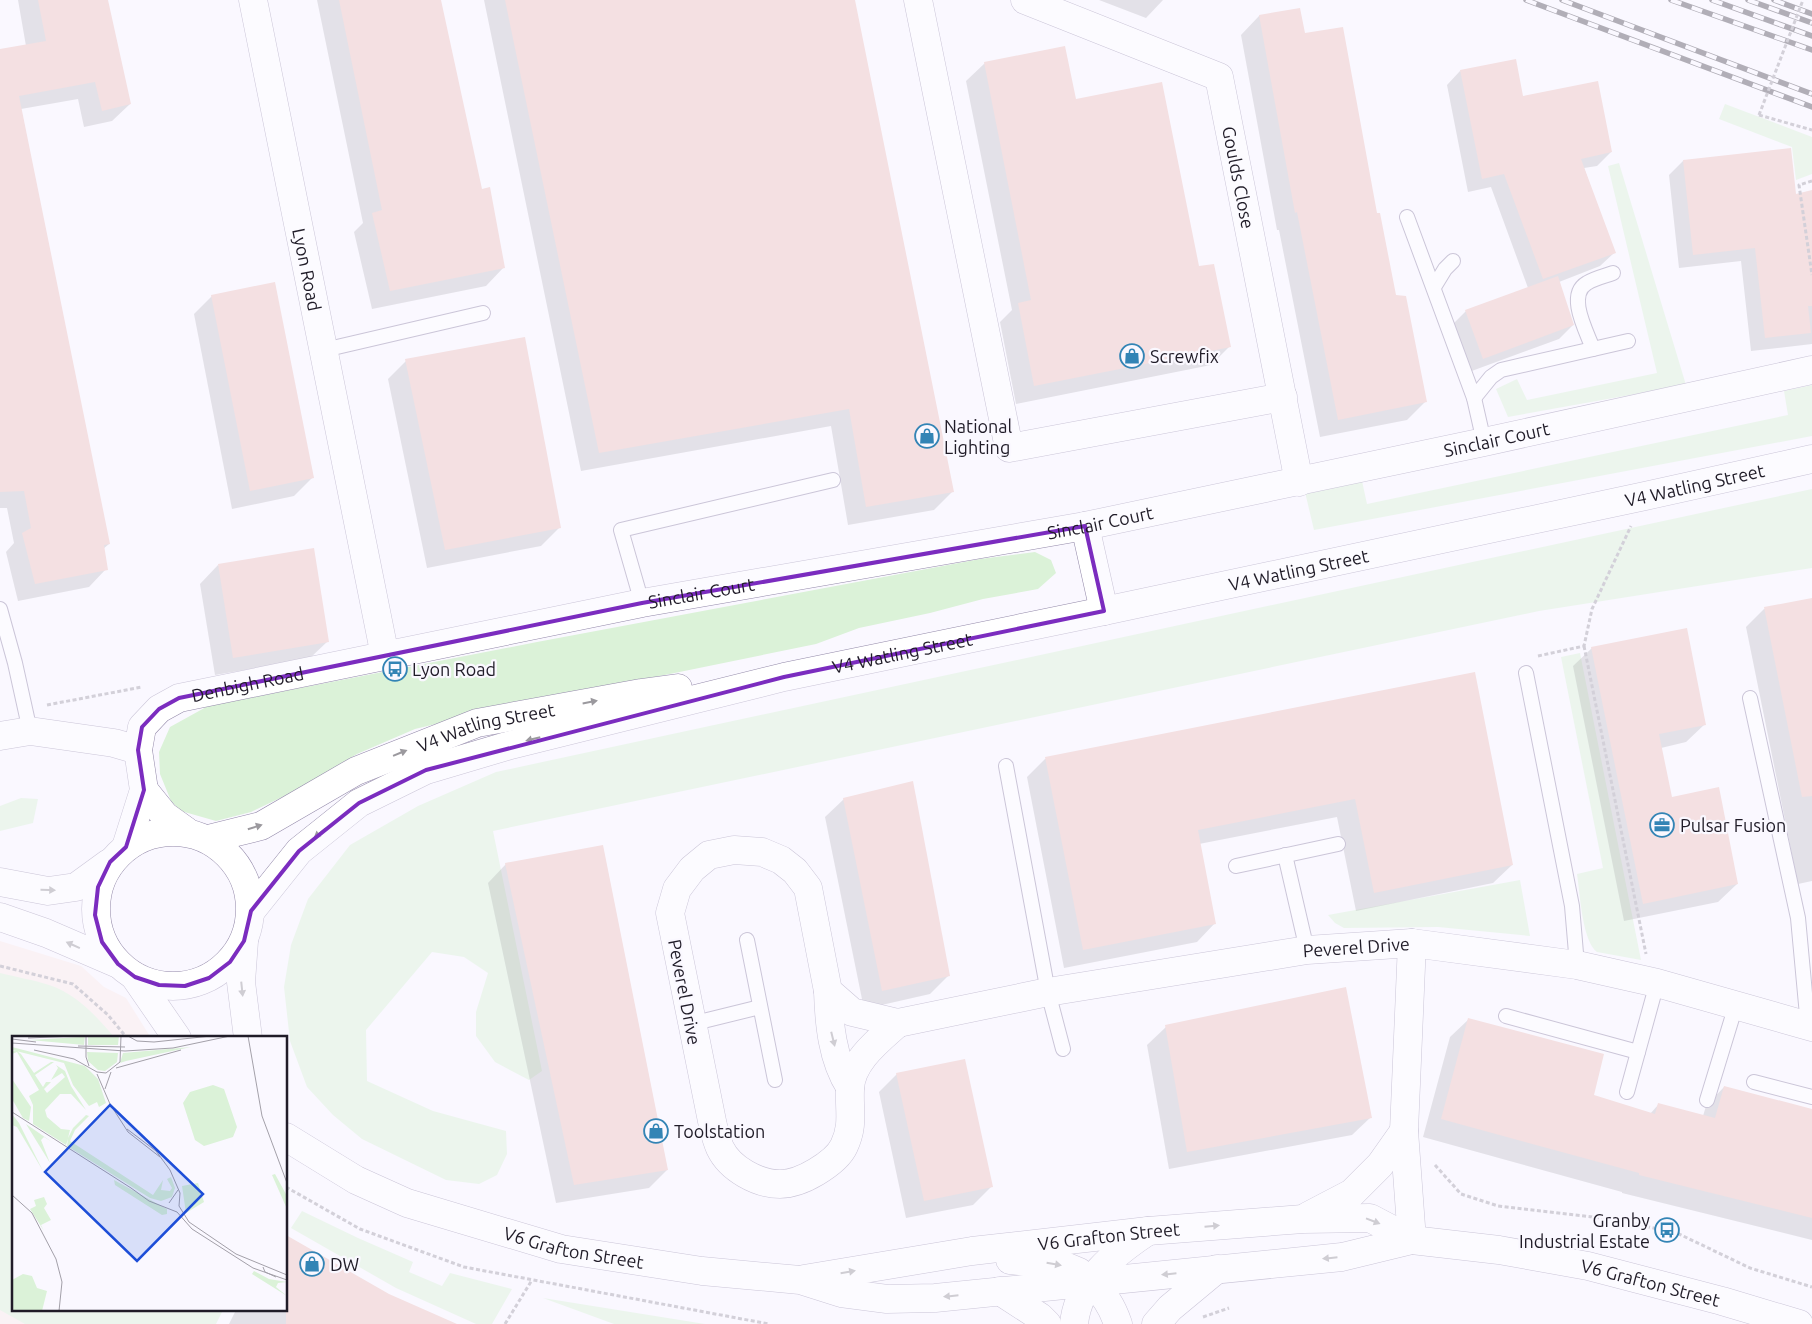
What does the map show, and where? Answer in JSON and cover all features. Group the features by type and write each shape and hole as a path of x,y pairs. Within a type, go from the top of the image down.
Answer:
{"street":[{"name":"Lyon Road","path":"253,0 385,656"},
{"path":"918,0 1009,448 1283,397"},
{"name":"Goulds Close","path":"1025,0 1218,77 1299,482"},
{"name":"Sinclair Court","path":"385,656 642,603 1085,526 1299,482 1812,370"},
{"name":"V4 Watling Street","path":"251,911 298,850 359,803 426,770 507,746 784,677 1104,611 1812,459"},
{"path":"1085,526 1104,611"},
{"name":"Denbigh Road","path":"118,854 144,790 138,750 142,726 159,709 179,698 385,656"},
{"name":"V4 Watling Street","path":"197,835 261,826 356,771 477,723 641,692 784,677"},
{"path":"0,736 30,731 114,743 138,750"},
{"path":"144,790 165,816 232,857 246,882 251,911 244,941 241,982 248,1036"},
{"path":"0,882 48,891 76,887 118,854 154,833 197,835"},
{"name":"Peverel Drive","path":"850,1087 841,1074 829,1022 828,991 808,888 795,871 781,860 762,852 734,850 709,855 692,869 676,889 670,913 713,1126 721,1150 735,1166 757,1180 781,1184 804,1179 827,1166 844,1147 852,1120 850,1087 856,1068 867,1052 898,1023"},
{"path":"118,854 98,887 95,914 102,942 126,970 176,1036"},
{"path":"7,922 46,932 159,985 185,986 209,978 230,962 244,941"},
{"path":"1412,943 1404,1131 1412,1240"},
{"name":"Peverel Drive","path":"828,991 852,1012 898,1023 1048,992 1307,950 1412,943 1577,965 1654,982 1810,1027"},
{"name":"V6 Grafton Street","path":"288,1117 356,1180"},
{"path":"1303,1219 1352,1193 1380,1166 1404,1131"},
{"name":"V6 Grafton Street","path":"288,1138 356,1180 407,1203 561,1249 702,1271 800,1280 841,1293 887,1299 936,1298 1342,1257 1412,1240 1499,1250 1588,1266 1722,1300 1798,1324"},
{"name":"V6 Grafton Street","path":"800,1280 972,1251 1148,1231 1303,1219 1370,1218 1412,1240"},
{"path":"1074,1324 1079,1301 1090,1281 1109,1259 1148,1231"},
{"path":"972,1251 1001,1259 1056,1262 1079,1272 1102,1293 1112,1308 1118,1324"},
{"path":"1156,1324 1170,1308 1217,1270"},
{"path":"1000,1291 1040,1317 1047,1324"}],"lane":[{"path":"1407,217 1474,398 1484,442"},
{"path":"1434,287 1445,269 1453,261"},
{"path":"1593,349 1578,307 1577,295 1588,282 1614,273"},
{"path":"324,350 482,313"},
{"path":"1474,398 1491,377 1502,370 1628,341"},
{"path":"642,603 621,530 833,480"},
{"path":"0,609 15,663 30,731"},
{"path":"1526,672 1572,906 1577,965"},
{"path":"1750,698 1798,918 1810,1027"},
{"path":"1006,766 1048,992 1063,1049"},
{"path":"1236,866 1338,844"},
{"path":"1285,855 1307,950"},
{"path":"747,940 776,1080"},
{"path":"1627,1092 1654,982"},
{"path":"1707,1100 1736,1005"},
{"path":"691,1024 760,1007"},
{"path":"1506,1016 1638,1052"},
{"path":"1754,1082 1812,1097"}],"path":[{"path":"1803,0 1759,115 1812,130"},
{"path":"1812,181 1799,185 1812,275"},
{"path":"1646,496 1592,609 1584,646 1654,982"},
{"path":"1526,672 1524,660 1584,646"},
{"path":"0,966 73,984 108,1016 125,1036"},
{"path":"1404,1131 1461,1194 1498,1206 1619,1220 1679,1234 1750,1268 1812,1287"},
{"path":"288,1188 360,1229 464,1267 769,1324"},
{"path":"505,1324 532,1280"},
{"path":"1198,1319 1229,1308"}],"highlighted area":[{"path":"1085,526 1104,611 784,677 426,770 359,803 299,851 251,911 244,941 230,962 209,978 185,986 159,985 135,977 118,964 102,942 95,915 98,887 110,862 126,847 144,790 138,750 142,727 159,709 179,698 642,603"}],"shaded area":[{"path":"0,941 81,966 104,987 126,998 150,1036 12,1036 12,1312 32,1312 143,1324 0,1324"}],"green space":[{"path":"1725,104 1812,137 1812,174 1796,180 1792,147 1719,119"},
{"path":"1619,163 1686,385 1508,417 1496,389 1517,379 1527,400 1657,373 1608,166"},
{"path":"1812,385 1812,436 1314,530 1305,492 1362,481 1367,504 1788,415 1784,391"},
{"path":"1812,489 1812,568 1539,611 493,831 542,1071 529,1080 495,1062 476,1036 476,1012 488,973 464,957 432,952 366,1030 367,1081 433,1111 506,1131 507,1154 497,1175 479,1184 446,1180 362,1139 333,1115 307,1087 290,1041 284,987 291,945 308,899 350,845 418,806 496,772"},
{"path":"1035,552 1051,560 1056,573 1038,589 983,599 930,613 859,628 816,644 498,709 415,729 357,754 295,791 251,812 216,821 181,811 171,801 160,774 159,752 170,727 208,706 980,559"},
{"path":"1580,653 1641,960 1597,952 1588,938 1582,916 1577,874 1603,868 1561,657"},
{"path":"21,798 38,799 33,823 0,831 0,806"},
{"path":"1520,880 1530,936 1438,927 1344,928 1335,923 1328,915"},
{"path":"0,973 43,983 69,994 94,1014 113,1036 12,1036 12,1312 222,1312 216,1324 25,1324 0,1310"},
{"path":"302,1211 413,1262 409,1272 442,1286 450,1273 512,1289 492,1324 476,1324 396,1288 291,1228"},
{"path":"543,1298 705,1324 614,1324"}],"building":[{"path":"38,0 108,0 131,104 102,111 95,82 19,96 110,544 104,545 108,570 35,584 22,533 31,528 24,491 0,492 0,49 46,41"},
{"path":"339,0 441,0 482,189 490,187 505,268 390,291 372,213 382,210"},
{"path":"505,0 855,0 954,492 866,507 849,409 599,453"},
{"path":"1300,8 1305,33 1343,27 1377,213 1380,213 1396,295 1406,296 1427,402 1338,420 1297,212 1295,213 1259,15"},
{"path":"1065,46 1076,99 1162,82 1199,266 1214,264 1231,347 1034,386 1018,303 1031,300 984,62"},
{"path":"1516,59 1523,96 1598,81 1612,152 1581,159 1616,253 1543,279 1504,174 1482,179 1460,70"},
{"path":"1791,148 1796,194 1812,190 1812,306 1808,306 1811,333 1765,338 1755,248 1693,255 1683,160"},
{"path":"1558,276 1574,325 1483,359 1465,310"},
{"path":"275,282 314,478 250,491 211,295"},
{"path":"525,337 561,528 445,550 405,359"},
{"path":"314,548 329,642 233,658 218,564"},
{"path":"1812,598 1812,796 1802,797 1764,607"},
{"path":"1687,628 1706,725 1659,734 1672,797 1719,787 1738,884 1643,904 1591,647"},
{"path":"1475,672 1513,865 1374,893 1355,799 1198,830 1216,924 1083,950 1045,757"},
{"path":"913,781 950,976 882,991 843,798"},
{"path":"603,845 668,1170 574,1185 505,863"},
{"path":"1346,987 1372,1118 1187,1152 1165,1025"},
{"path":"1468,1018 1604,1054 1594,1095 1655,1114 1658,1103 1715,1118 1724,1086 1812,1109 1812,1218 1639,1175 1639,1173 1441,1119"},
{"path":"965,1059 993,1187 924,1201 896,1073"},
{"name":"DW","path":"288,1236 389,1294 457,1324 286,1324 286,1312 288,1312"}],"railway":[{"path":"1526,0 1812,107"},
{"path":"1562,0 1812,94"},
{"path":"1671,0 1812,50"},
{"path":"1712,0 1812,36"},
{"path":"1748,0 1812,23"},
{"path":"1774,0 1812,14"}],"place":[{"name":"Screwfix","path":"1132,356"},
{"name":"National Lighting","path":"927,436"},
{"name":"Lyon Road","path":"395,669"},
{"name":"Pulsar Fusion","path":"1662,825"},
{"name":"Toolstation","path":"656,1131"},
{"name":"Granby Industrial Estate","path":"1667,1230"},
{"name":"DW","path":"312,1264"}]}
